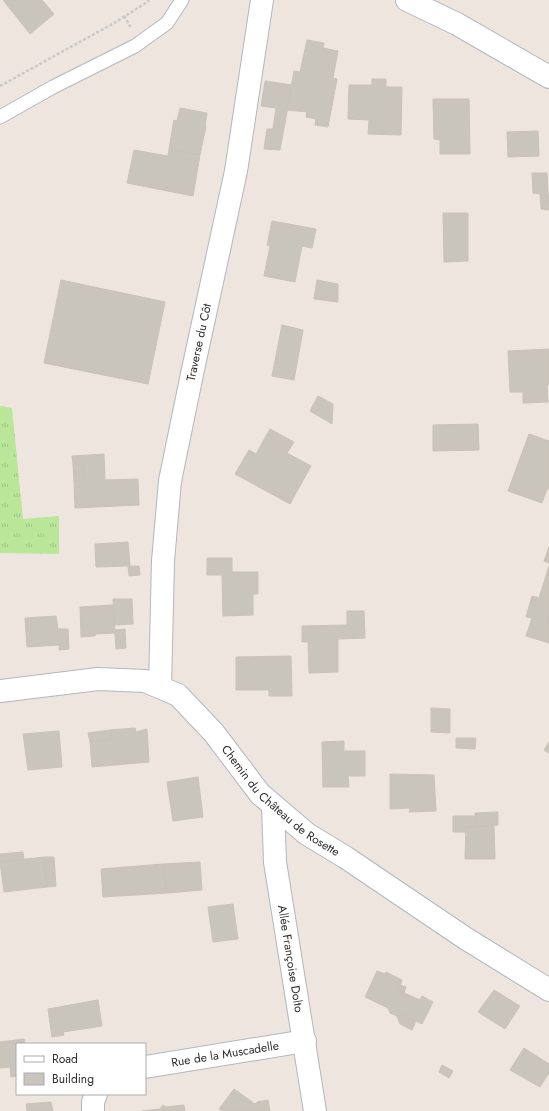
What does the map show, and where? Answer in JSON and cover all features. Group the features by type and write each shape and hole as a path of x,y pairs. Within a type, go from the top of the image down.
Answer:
{"street":[{"name":"Traverse du Côt","path":"160,687 163,561 170,481 236,171 262,0"},
{"path":"407,0 457,24 549,77"},
{"name":"Chemin du Château de Rosette","path":"0,691 98,679 145,681 178,695 214,733 260,794 307,834 345,857 466,938 549,990"},
{"name":"Allée Françoise Dolto","path":"273,805 275,862 315,1111"},
{"name":"Rue de la Muscadelle","path":"146,1067 305,1042"},
{"path":"93,1111 93,1102 96,1095"}],"lane":[{"path":"0,117 52,87 135,46 167,23 182,0"}],"path":[{"path":"0,86 116,22 149,0"}],"green space":[{"path":"0,406 12,408 23,519 59,516 59,554 0,553"}],"building":[{"path":"3,0 42,0 54,14 30,34"},
{"path":"307,40 324,43 323,48 338,51 333,78 337,79 328,127 315,125 316,119 306,117 307,112 287,110 294,71 300,72"},
{"path":"372,79 386,79 386,87 402,87 401,135 368,134 369,120 348,119 349,85 372,85"},
{"path":"265,81 292,85 280,150 264,149 267,129 273,129 276,108 261,106"},
{"path":"433,99 469,99 470,154 440,154 440,140 434,139"},
{"path":"180,108 207,113 200,155 169,149 174,120 177,121"},
{"path":"538,131 539,156 508,157 507,132"},
{"path":"169,149 200,155 193,196 127,183 134,150 168,156"},
{"path":"532,173 547,173 549,210 541,209 540,194 533,193"},
{"path":"443,213 468,213 468,261 444,262"},
{"path":"272,221 316,229 312,248 302,246 295,282 264,276 270,246 267,245"},
{"path":"61,280 165,302 148,384 44,363"},
{"path":"317,280 338,284 338,302 314,299"},
{"path":"282,325 303,330 294,380 272,376"},
{"path":"549,349 549,385 547,385 548,402 523,403 523,392 510,392 508,351"},
{"path":"318,396 333,404 332,424 310,411"},
{"path":"478,424 479,450 433,451 433,425"},
{"path":"270,429 294,442 287,453 311,466 290,504 235,474 249,450 256,454"},
{"path":"529,434 549,441 549,489 547,489 542,503 508,491"},
{"path":"104,454 105,480 138,479 139,505 75,508 74,481 84,480 83,464 73,464 72,456"},
{"path":"73,464 83,464 84,480 74,481"},
{"path":"128,542 130,566 139,566 140,575 129,576 128,566 96,567 95,544"},
{"path":"549,547 549,563 544,561"},
{"path":"207,558 232,558 232,572 258,572 258,594 253,594 253,615 223,616 222,575 207,575"},
{"path":"549,566 549,613 546,622 549,623 549,643 526,636 532,618 526,617 532,596 539,598"},
{"path":"113,599 132,599 133,624 114,625"},
{"path":"113,605 115,630 125,629 126,648 116,649 115,633 95,634 95,636 81,637 80,607"},
{"path":"347,611 364,611 365,638 338,639 338,672 309,673 308,642 302,642 302,626 347,625"},
{"path":"549,613 549,623 546,622"},
{"path":"56,616 58,629 68,629 69,649 59,650 59,645 27,647 25,618"},
{"path":"291,656 292,696 269,696 269,690 236,690 236,657"},
{"path":"431,708 450,709 450,733 431,732"},
{"path":"135,728 136,732 147,729 149,762 92,767 90,742 112,739 110,730"},
{"path":"110,730 112,739 90,742 88,733"},
{"path":"59,731 62,767 28,770 23,734"},
{"path":"456,738 476,738 475,749 456,748"},
{"path":"344,741 344,751 365,751 365,776 348,776 349,787 323,787 322,742"},
{"path":"549,742 549,753 544,750"},
{"path":"390,774 434,775 436,811 409,812 410,808 390,809"},
{"path":"198,777 203,817 173,821 167,782"},
{"path":"498,812 498,825 476,827 475,813"},
{"path":"453,816 475,816 476,827 466,827 466,832 453,832"},
{"path":"494,825 495,859 465,859 466,827"},
{"path":"23,852 24,860 0,862 0,854"},
{"path":"44,857 54,857 56,886 47,887"},
{"path":"44,857 47,887 4,892 0,862"},
{"path":"200,862 202,890 167,893 163,864"},
{"path":"163,864 167,893 103,897 101,869"},
{"path":"233,904 238,939 213,942 208,907"},
{"path":"377,971 385,974 386,972 402,980 399,989 404,993 420,1000 422,996 433,1002 422,1024 402,1014 397,1016 390,1013 388,1008 365,997"},
{"path":"400,985 406,987 404,993 399,989"},
{"path":"494,990 520,1006 505,1029 478,1012"},
{"path":"98,1000 102,1026 63,1032 64,1035 52,1037 48,1009"},
{"path":"402,1014 416,1021 412,1030 400,1024 397,1016"},
{"path":"24,1039 25,1043 16,1043 16,1076 11,1077 10,1067 0,1068 0,1042"},
{"path":"524,1048 549,1064 549,1073 540,1087 510,1070"},
{"path":"442,1065 453,1071 449,1078 439,1072"},
{"path":"234,1089 255,1104 257,1102 268,1100 270,1111 223,1111 219,1109"},
{"path":"51,1102 53,1111 27,1111 26,1104"},
{"path":"163,1105 166,1107 184,1105 185,1111 142,1111 160,1109"}]}
